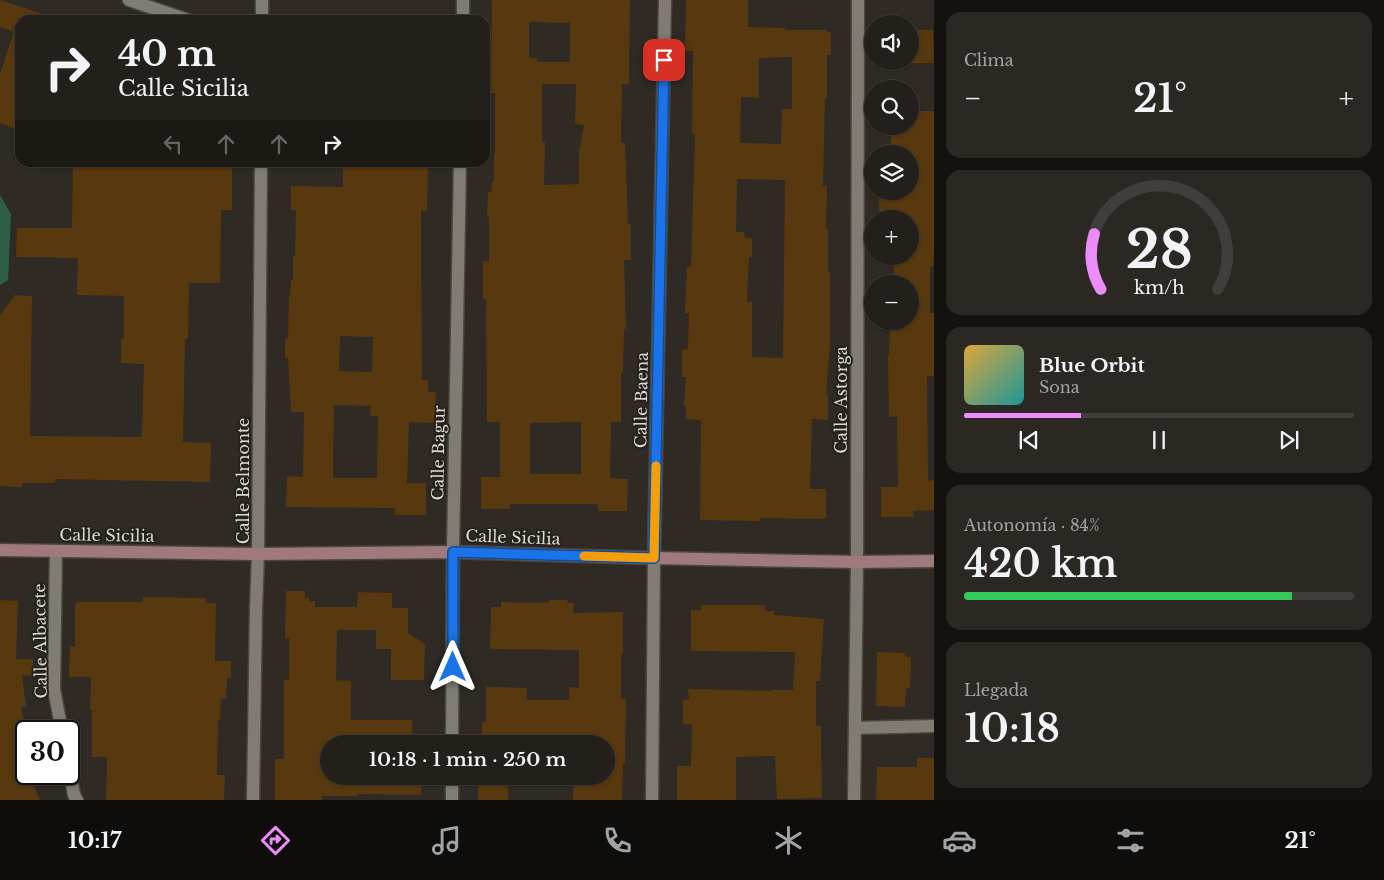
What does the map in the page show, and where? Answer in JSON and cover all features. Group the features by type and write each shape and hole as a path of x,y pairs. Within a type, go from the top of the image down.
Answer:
{"street":[{"path":"132,0 174,15"},
{"path":"262,0 262,15"},
{"path":"462,15 463,0"},
{"name":"Calle Baena","path":"652,800 654,558 665,0"},
{"name":"Calle Astorga","path":"854,800 857,562 858,0"},
{"name":"Calle Belmonte","path":"253,800 258,554 261,167"},
{"name":"Calle Bagur","path":"452,735 453,552 460,167"},
{"name":"Calle Sicilia","path":"0,550 258,554 453,552 857,562 934,561"},
{"name":"Calle Albacete","path":"56,550 54,690 60,720"},
{"path":"855,728 934,726"},
{"path":"72,785 77,800"},
{"path":"452,785 452,800"}],"green space":[{"path":"0,195 11,214 8,280 0,285"}],"building":[{"path":"0,0 46,15 15,15 15,128 0,123 0,74 14,32 0,27"},
{"path":"492,0 630,0 629,84 622,84 621,143 625,143 628,224 631,224 631,260 624,260 626,329 624,329 623,373 621,373 621,422 611,422 610,478 628,479 627,511 598,511 598,504 510,504 510,509 481,509 481,477 500,477 500,422 487,422 486,299 483,299 483,261 489,261 488,192 491,193 492,182 494,182 495,93 491,93","holes":["529,22 570,23 570,62 537,62 537,58 529,58","542,84 576,84 575,124 584,125 579,153 579,184 544,185 545,142 542,142","581,422 581,474 530,474 530,423"]},
{"path":"686,0 748,0 748,27 785,28 785,30 827,30 827,32 831,32 831,55 827,55 823,186 827,186 826,229 828,229 828,272 830,272 830,344 826,395 828,395 828,420 812,419 810,489 826,489 826,519 760,518 760,521 700,520 701,420 686,419 686,406 684,406 686,377 682,377 682,350 688,349 689,313 685,313 687,267 691,267 695,134 692,134 693,51 685,51","holes":["792,57 792,109 782,109 781,144 740,143 741,97 759,98 759,58","737,179 785,180 783,358 752,357 752,302 747,302 749,257 752,257 752,238 745,238 744,232 736,232"]},
{"path":"919,30 933,30 934,63 919,63"},
{"path":"919,111 934,111 934,254 933,267 930,267 930,313 934,313 934,376 927,376 928,481 934,480 934,510 913,511 914,517 881,517 881,487 898,487 897,416 889,417 888,355 890,330 919,330 919,275 894,275 894,265 919,265 919,210 879,210 879,200 919,200 919,145 891,145 891,135 919,135"},
{"path":"73,167 232,167 232,210 221,210 220,283 189,283 188,339 185,339 183,442 211,443 210,482 55,479 54,483 22,483 22,487 0,486 0,315 15,295 32,296 30,436 142,437 144,364 121,363 121,338 124,339 124,296 77,295 78,258 16,257 17,228 72,228"},
{"path":"343,167 428,167 427,211 421,210 422,380 428,380 428,392 436,392 435,423 409,422 407,483 426,483 426,515 395,515 395,508 286,507 287,476 303,477 304,412 291,412 288,358 285,358 285,339 288,339 289,296 291,280 293,280 293,256 295,256 296,210 291,210 291,186 343,187","holes":["340,336 373,337 372,372 339,371","334,405 371,406 370,416 378,416 377,478 333,478"]},
{"path":"286,591 305,591 305,598 309,598 309,602 315,601 315,607 357,607 358,592 392,593 392,608 408,608 408,633 425,644 424,680 391,680 391,649 376,649 376,630 337,630 336,680 351,681 351,720 412,720 412,735 320,735 320,785 421,785 421,795 358,794 358,796 322,796 322,800 275,800 275,759 284,759 284,680 289,680 289,638 285,638"},
{"path":"143,597 206,598 206,603 216,603 215,661 231,661 231,678 227,678 226,699 221,699 220,720 218,720 217,775 225,775 224,800 106,800 107,757 92,757 91,677 69,677 70,646 75,647 75,606 77,602 143,602"},
{"path":"0,600 18,601 16,659 33,659 33,676 22,675 26,707 21,707 24,720 15,720 15,785 34,785 40,800 0,800"},
{"path":"549,600 568,600 567,603 574,603 573,613 623,612 621,699 626,699 625,764 623,764 622,800 573,800 574,785 615,785 615,735 482,735 482,722 486,722 486,687 527,688 527,700 569,700 569,687 579,688 579,650 490,649 491,607 501,607 501,602 549,602"},
{"path":"701,605 765,605 765,611 774,611 774,615 824,619 820,681 816,681 816,726 821,726 822,798 777,799 775,756 736,757 736,800 677,800 677,766 691,766 692,724 683,724 683,700 689,700 688,689 793,690 795,652 691,651 691,610 701,610"},
{"path":"877,652 906,653 905,657 911,657 910,688 906,688 905,707 876,706"},
{"path":"917,758 934,758 934,800 876,800 877,767 917,767"},
{"path":"478,785 508,785 508,800 478,800"}],"slow traffic":[{"path":"584,556 654,558 656,466"}],"route":[{"path":"453,667 453,552 654,558 664,60"}]}
